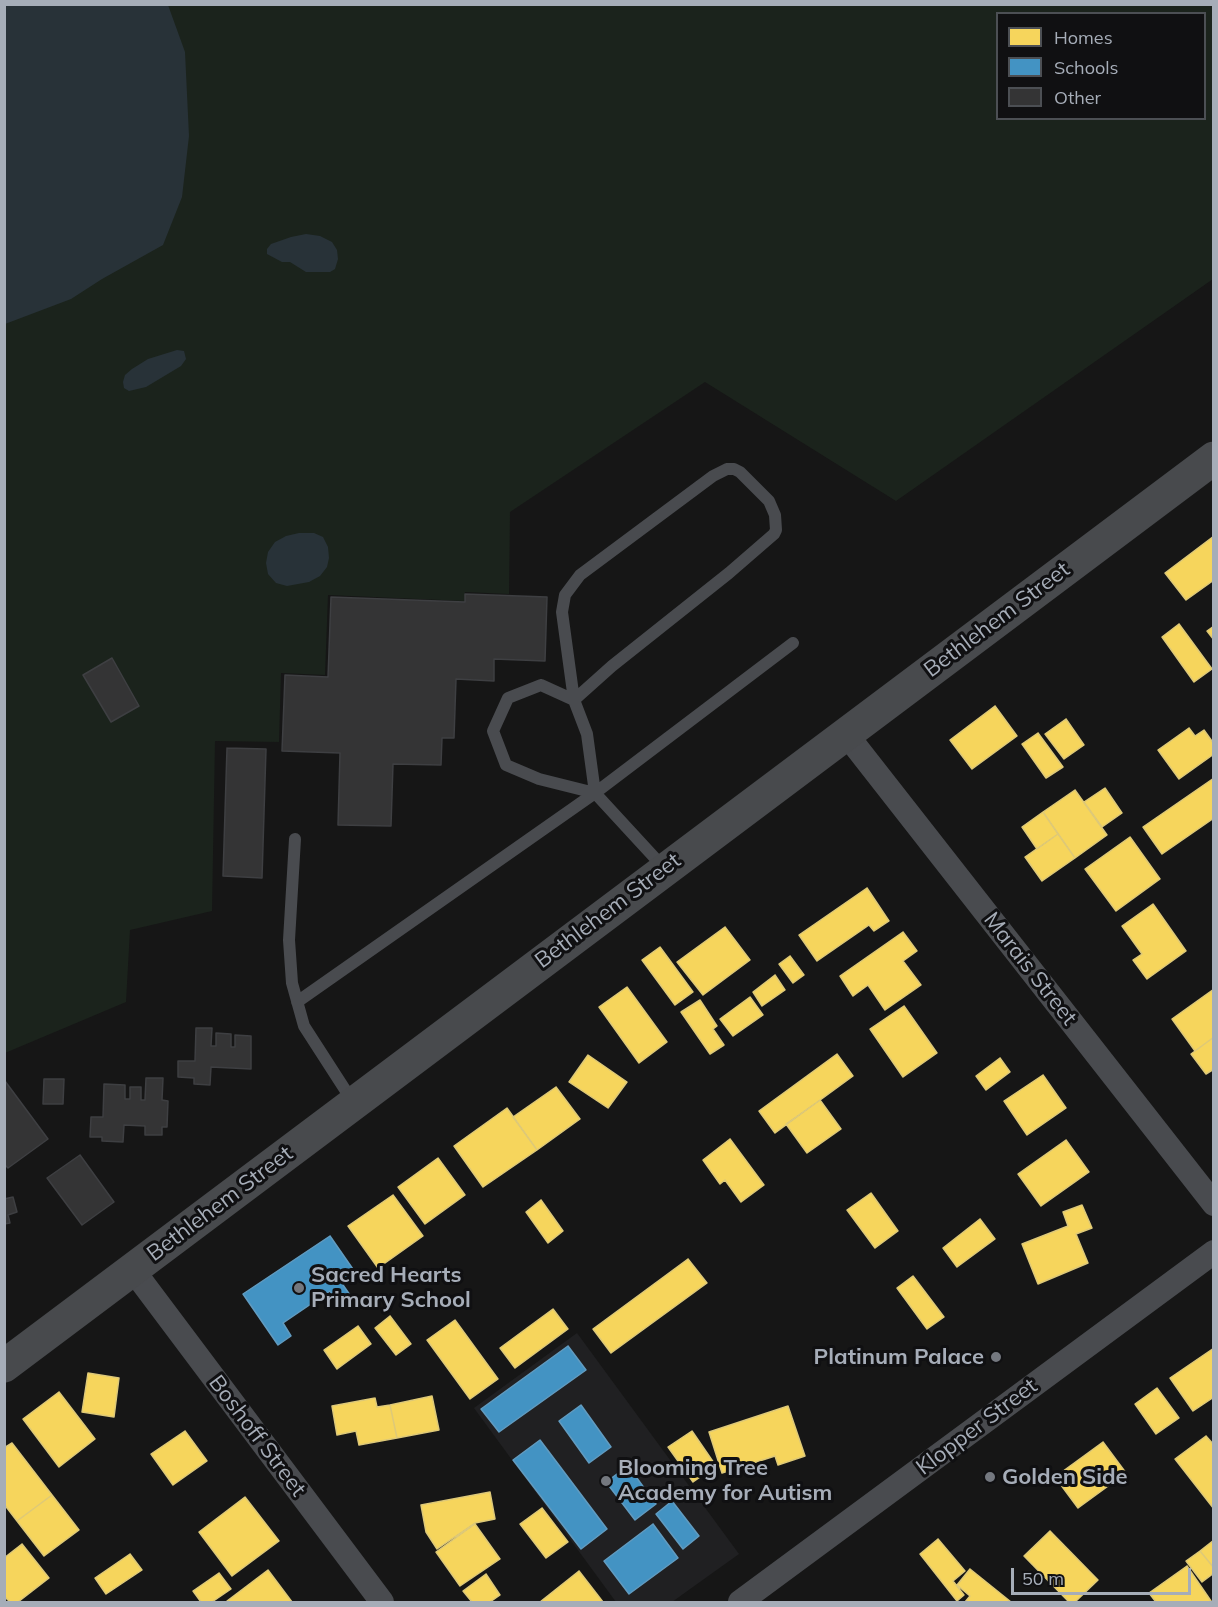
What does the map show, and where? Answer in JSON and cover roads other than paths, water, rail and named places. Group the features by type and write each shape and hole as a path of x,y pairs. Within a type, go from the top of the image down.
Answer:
{"main road":[{"name":"Bethlehem Street","path":"4,1366 1214,458"}],"street":[{"name":"Marais Street","path":"846,734 1214,1204"},
{"name":"Klopper Street","path":"740,1602 1214,1252"},
{"name":"Boshoff Street","path":"133,1270 382,1602"}],"lane":[{"path":"574,700 612,666 729,573 774,534 776,521 773,508 740,472 727,469 714,476 580,575 565,596 562,612 574,700 587,734 594,793"},
{"path":"297,1002 594,793 793,643"},
{"path":"574,700 541,686 508,698 493,731 506,765 539,779 594,793 665,869"},
{"path":"295,839 289,940 291,983 304,1026 354,1103"}],"place":[{"name":"Sacred Hearts Primary School","path":"299,1288"},
{"name":"Platinum Palace","path":"996,1357"},
{"name":"Golden Side","path":"990,1477"},
{"name":"Blooming Tree Academy for Autism","path":"606,1481"}]}
